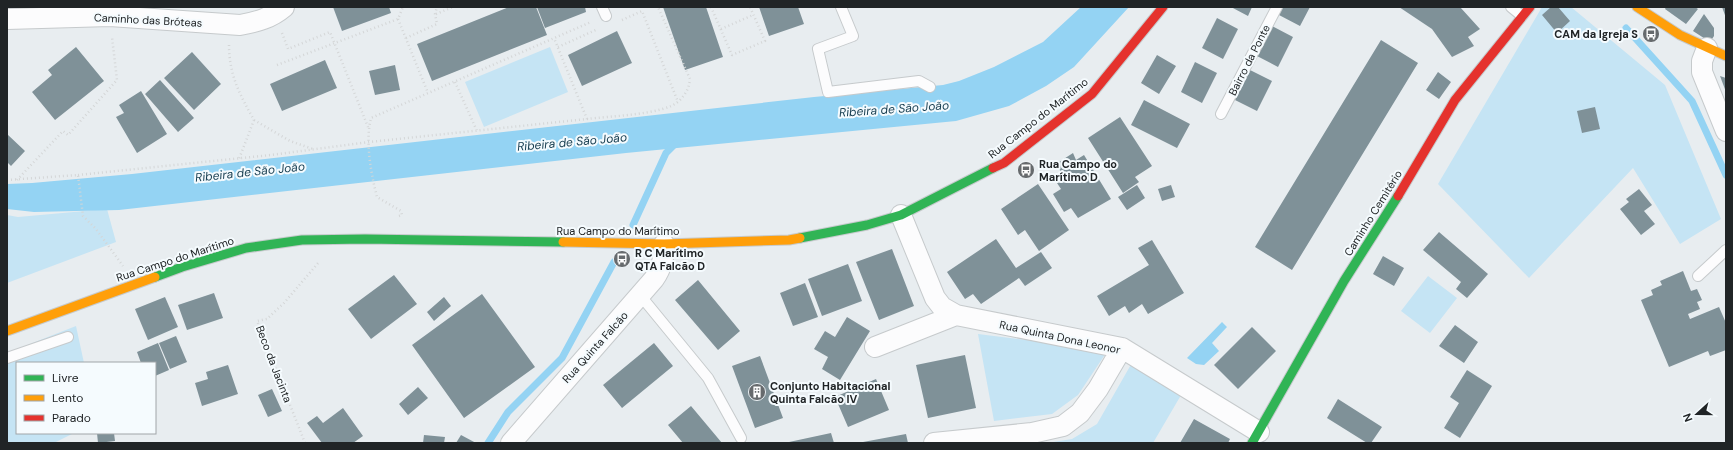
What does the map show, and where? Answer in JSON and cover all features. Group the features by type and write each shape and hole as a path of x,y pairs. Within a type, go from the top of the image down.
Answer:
{"main road":[{"name":"Rua Campo do Marítimo","path":"7,331 182,267 217,256 261,245 302,240 664,244 789,240 867,225 901,215 1004,163 1092,94 1163,7"},
{"name":"Caminho Cemitério","path":"1256,437 1344,281 1456,100 1530,7"},
{"path":"1637,7 1669,28 1706,48 1726,56"}],"street":[{"name":"Caminho das Bróteas","path":"7,19 110,16 240,25 257,22 279,11"},
{"path":"1706,48 1702,61 1702,72 1726,131"},
{"name":"Rua Quinta Dona Leonor","path":"901,215 935,298 942,307 956,315 1122,348 1256,437"},
{"name":"Rua Quinta Falcão","path":"511,443 640,296 660,269 664,258 664,244"},
{"path":"875,348 956,315"},
{"path":"934,443 1032,433 1062,426 1080,413 1098,389 1122,348"}],"lane":[{"path":"841,7 853,36 818,49 828,92 919,82 930,87"},
{"name":"Bairro da Ponte","path":"1222,114 1277,7"},
{"path":"1511,7 1522,16"},
{"path":"1698,276 1726,250"},
{"path":"640,296 708,378 741,438"},
{"path":"7,358 68,336"}],"path":[{"path":"403,7 398,19 428,93"},
{"path":"406,38 437,24 437,7"},
{"path":"436,14 453,7"},
{"path":"7,180 78,175 239,159 369,142 646,113 678,102 688,89 690,79 658,7"},
{"path":"711,7 732,55 765,41 750,7"},
{"path":"279,11 288,49 330,32 368,128 373,182 377,197 401,211 402,216 395,216"},
{"path":"368,128 371,118 554,38 604,11"},
{"path":"632,15 642,11 678,102"},
{"path":"720,29 753,15"},
{"path":"18,180 63,131 68,135 117,80 110,16"},
{"path":"277,65 398,19"},
{"path":"228,24 229,55 232,75 238,93 254,120 290,141 314,150"},
{"path":"558,47 603,27"},
{"path":"554,38 587,119"},
{"path":"455,82 477,131"},
{"path":"239,159 254,120"},
{"path":"78,175 83,216 113,250 124,267 118,269"},
{"name":"Beco da Jacinta","path":"305,443 257,321 267,319 284,303 321,260 325,254 325,240"}],"shaded area":[{"path":"1542,7 1571,7 1665,85 1721,219 1680,244 1633,168 1529,278 1438,184"},
{"path":"550,47 568,92 484,127 465,82"},
{"path":"107,209 116,242 7,283 7,215 18,217"},
{"path":"1428,276 1457,298 1430,333 1401,311"},
{"path":"76,326 84,362 16,362 16,434 72,434 54,443 7,443 7,353"},
{"path":"978,334 1108,350 1078,395 1052,414 994,421"},
{"path":"1133,361 1184,390 1153,443 1047,443 1072,439 1097,424"}],"water":[{"name":"Ribeira de São João","path":"1081,7 1129,7 1074,67 1046,86 1009,106 956,121 626,153 119,210 34,212 7,209 7,184 132,174 814,97 943,85 959,81 994,67 1043,42"},
{"path":"1222,322 1227,327 1212,343 1219,351 1204,365 1196,364 1187,358"}],"building":[{"path":"7,7 63,7 63,8 7,11"},
{"path":"333,7 389,7 391,13 342,31"},
{"path":"509,7 536,7 547,35 432,81 417,44"},
{"path":"537,7 585,7 586,12 545,28"},
{"path":"663,7 706,7 723,57 685,70"},
{"path":"759,7 798,7 804,24 769,36"},
{"path":"1231,7 1252,7 1248,16"},
{"path":"1283,7 1310,7 1300,26 1279,15"},
{"path":"1399,7 1460,7 1480,29 1468,37 1474,46 1452,57 1432,29"},
{"path":"1551,7 1558,7 1570,21 1557,33 1542,15"},
{"path":"1666,7 1695,7 1698,9 1686,24 1665,9"},
{"path":"1722,7 1726,7 1726,18"},
{"path":"1704,14 1714,28 1714,36 1710,42 1693,31"},
{"path":"1217,18 1238,29 1223,59 1202,48"},
{"path":"1272,26 1293,37 1278,67 1257,56"},
{"path":"617,31 632,63 582,86 568,55"},
{"path":"1381,40 1418,63 1292,270 1255,247"},
{"path":"76,47 104,81 55,120 32,92 52,75 48,70"},
{"path":"192,52 221,84 194,110 164,78"},
{"path":"1157,55 1176,66 1159,94 1141,83"},
{"path":"325,60 337,88 282,111 270,84"},
{"path":"1195,62 1217,73 1202,103 1181,92"},
{"path":"395,65 400,90 375,95 369,71"},
{"path":"1250,70 1272,81 1257,111 1235,100"},
{"path":"1438,72 1451,82 1439,99 1426,90"},
{"path":"1720,76 1726,78 1726,92"},
{"path":"160,80 194,118 178,132 145,94"},
{"path":"141,91 167,134 137,153 116,117 124,113 119,105"},
{"path":"1144,100 1190,124 1177,148 1131,125"},
{"path":"1595,107 1600,129 1582,133 1577,111"},
{"path":"1120,117 1152,166 1135,177 1139,182 1123,193 1088,138"},
{"path":"7,134 25,151 11,166 7,162"},
{"path":"1073,153 1076,160 1084,155 1111,199 1078,218 1071,208 1064,212 1053,194 1061,189 1053,177 1061,172 1056,164"},
{"path":"1038,184 1069,230 1039,251 1025,230 1018,235 1001,209"},
{"path":"1137,185 1145,198 1127,210 1118,197"},
{"path":"1171,185 1175,197 1162,201 1158,189"},
{"path":"1639,189 1652,205 1644,211 1655,224 1641,235 1620,209 1629,202 1626,199"},
{"path":"1439,232 1488,274 1467,298 1456,289 1461,282 1423,250"},
{"path":"996,239 1016,268 1041,252 1052,268 1025,286 1019,278 981,304 973,294 965,299 947,272"},
{"path":"1152,240 1184,293 1148,314 1142,304 1129,313 1125,306 1109,316 1097,296 1149,265 1138,248"},
{"path":"892,249 914,306 879,320 856,262"},
{"path":"1383,256 1404,268 1394,286 1373,274"},
{"path":"848,264 862,301 822,316 808,279"},
{"path":"1683,271 1691,291 1697,289 1702,300 1697,302 1700,309 1688,314 1690,319 1719,307 1726,323 1726,350 1710,356 1708,351 1669,367 1641,300 1653,295 1651,290 1662,285 1660,281"},
{"path":"394,275 417,304 371,339 348,309"},
{"path":"698,280 740,331 718,350 675,300"},
{"path":"805,283 818,317 793,326 780,293"},
{"path":"214,293 223,318 187,330 178,305"},
{"path":"482,294 535,367 464,418 412,345"},
{"path":"165,297 178,327 148,340 135,309"},
{"path":"444,297 451,306 434,321 427,312"},
{"path":"847,317 870,331 840,380 822,369 828,357 814,349 825,331 835,337"},
{"path":"1455,325 1478,342 1464,363 1439,346"},
{"path":"1252,327 1276,351 1238,389 1214,365"},
{"path":"176,336 187,362 170,369 159,343"},
{"path":"158,343 169,370 156,376 156,362 141,362 137,352"},
{"path":"654,343 673,366 622,408 603,385"},
{"path":"965,355 976,408 928,418 916,365"},
{"name":"Conjunto Habitacional Quinta Falcão IV","path":"760,356 783,418 755,428 732,366"},
{"path":"228,365 238,394 202,406 195,383 208,379 206,372"},
{"path":"1467,370 1492,386 1460,438 1444,428 1459,403 1450,397"},
{"path":"876,379 889,410 848,427 835,397"},
{"path":"418,387 428,398 408,415 399,404"},
{"path":"272,389 282,411 268,417 258,395"},
{"path":"1338,399 1382,427 1371,443 1367,443 1327,418"},
{"path":"691,406 722,443 683,443 668,425"},
{"path":"343,408 363,436 353,443 322,443 307,423 317,416 323,423"},
{"path":"1194,419 1230,439 1228,443 1180,443"},
{"path":"831,433 834,443 789,443 789,442"},
{"path":"97,434 114,434 115,441 98,443"},
{"path":"906,434 908,443 863,443 863,442"},
{"path":"424,435 445,437 444,443 423,443"},
{"path":"461,435 476,443 456,443"}],"waterway":[{"path":"1626,28 1692,101 1726,175"},
{"path":"633,225 666,153 676,143"},
{"path":"488,443 508,412 562,358 614,262"}],"traffic: fast":[{"path":"800,238 867,225 901,215 993,168"},
{"path":"1252,443 1344,281 1398,196"},
{"path":"155,277 182,267 246,248 302,240 365,239 563,242"}],"traffic: slow":[{"path":"1637,7 1680,35 1726,56"},
{"path":"563,242 664,244 789,240 800,238"},
{"path":"7,331 155,277"}],"traffic: jam":[{"path":"993,168 1004,163 1092,94 1163,7"},
{"path":"1398,196 1455,100 1530,7"}],"place":[{"name":"CAM da Igreja S","path":"1651,34"},
{"name":"Rua Campo do Marítimo D","path":"1026,170"},
{"name":"R C Marítimo QTA Falcão D","path":"622,259"},
{"name":"Conjunto Habitacional Quinta Falcão IV","path":"757,392"}]}
